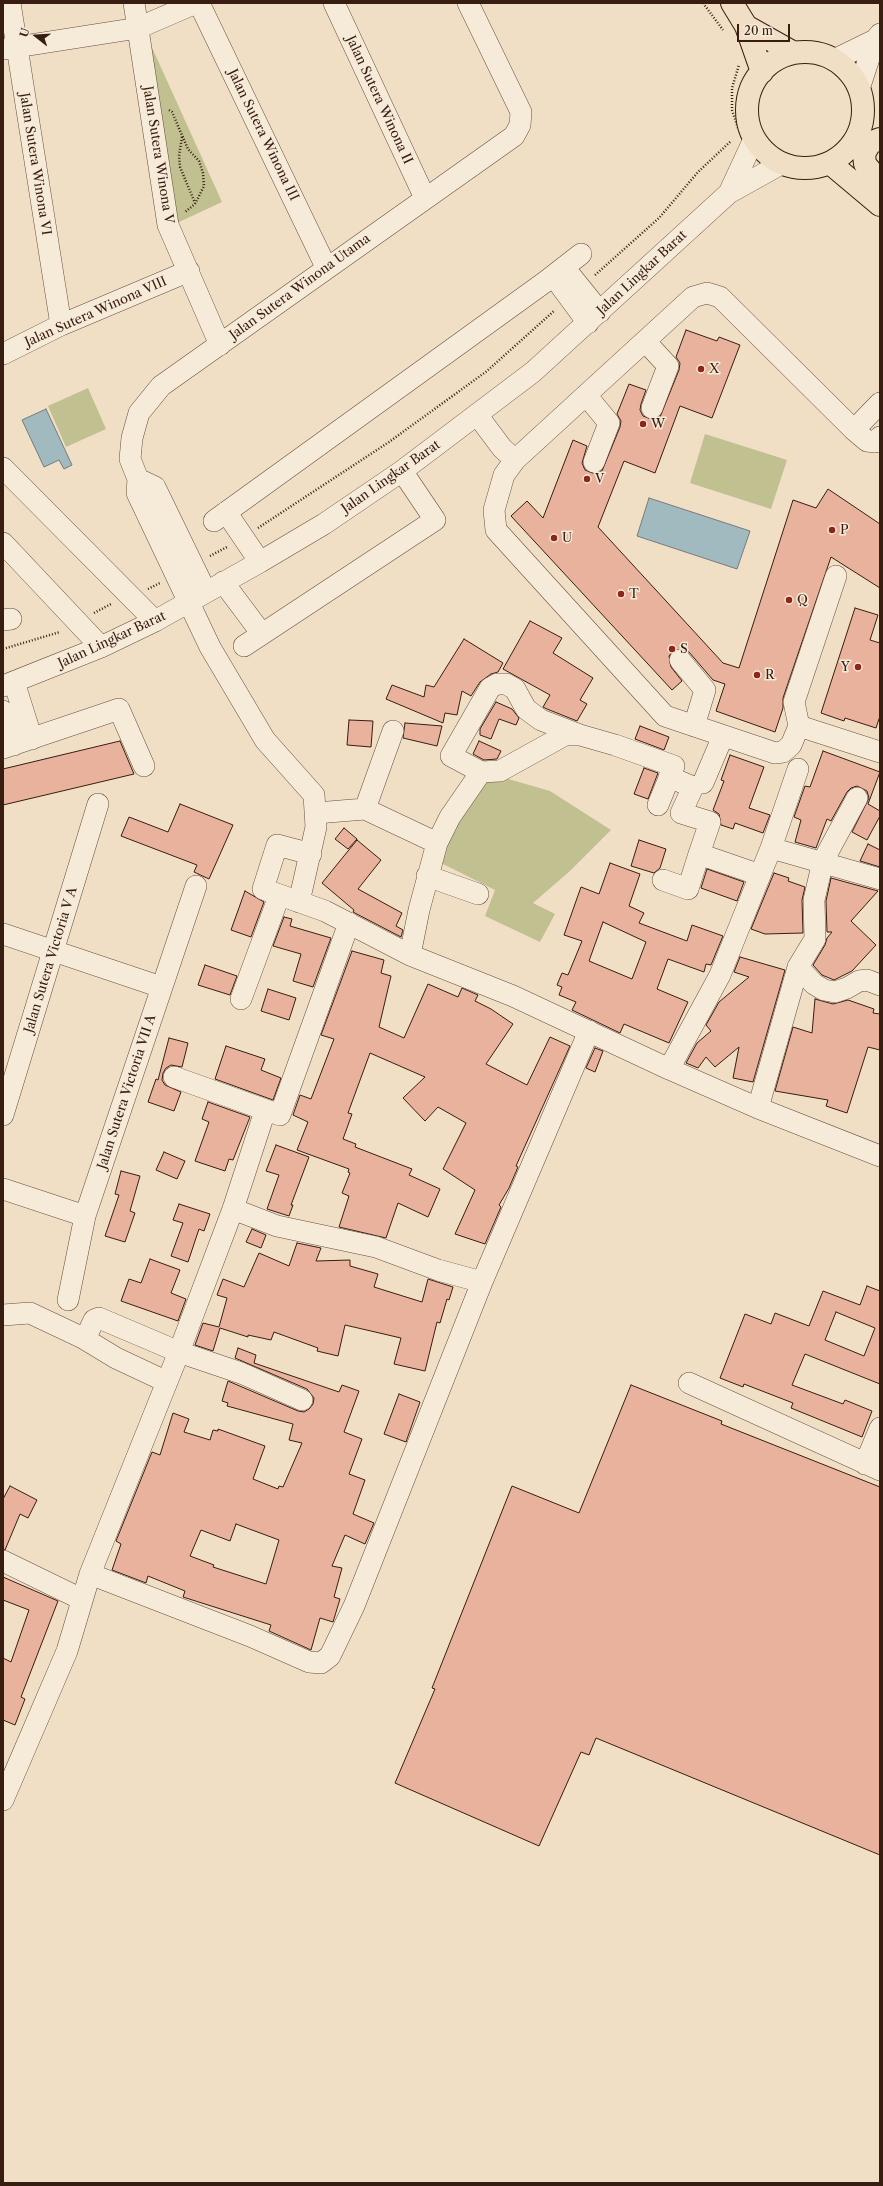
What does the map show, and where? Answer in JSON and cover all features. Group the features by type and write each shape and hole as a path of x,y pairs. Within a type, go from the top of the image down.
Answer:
{"main road":[{"path":"732,3 746,26 762,72"},
{"path":"746,26 794,53"},
{"path":"794,53 815,53 834,60 849,72 859,89 863,107 861,125 850,147 830,162 814,168 803,168 781,164 765,153 754,139 747,116 750,92 762,72 776,60 794,53"},
{"path":"861,125 880,139"},
{"path":"880,139 870,143 864,154 865,164 880,182"},
{"path":"830,162 880,205"}],"street":[{"name":"Jalan Sutera Winona VI","path":"10,3 10,48 61,325"},
{"name":"Jalan Sutera Winona V","path":"134,3 168,225 220,345"},
{"path":"10,48 138,28 196,3"},
{"name":"Jalan Sutera Winona III","path":"199,3 326,267"},
{"name":"Jalan Sutera Winona II","path":"334,3 425,198"},
{"name":"Jalan Sutera Winona Utama","path":"206,592 155,487 138,479 130,459 132,438 139,413 161,386 220,345 326,267 514,136 520,125 521,112 468,3"},
{"path":"834,60 878,37"},
{"path":"859,89 878,37"},
{"name":"Jalan Lingkar Barat","path":"729,193 754,139"},
{"name":"Jalan Lingkar Barat","path":"9,684 101,648 155,621 324,524 402,471 478,416 533,372 594,318 729,193 781,164"},
{"path":"260,562 220,517 581,254"},
{"name":"Jalan Sutera Winona VIII","path":"3,354 61,325 189,271"},
{"path":"559,271 571,276 594,318"},
{"path":"836,576 794,702 799,726 791,745 783,752 774,753 665,716 496,530 494,510 504,475 515,460 693,297 707,293 720,297 854,430 867,441 875,442 880,437"},
{"path":"645,341 668,366 652,408"},
{"path":"586,395 609,423 594,462"},
{"path":"854,430 880,403"},
{"path":"478,416 502,448 515,460"},
{"path":"3,468 155,621"},
{"path":"244,646 435,520 402,471"},
{"path":"3,543 101,648"},
{"path":"206,592 262,634"},
{"path":"206,592 210,647 264,740 314,795 316,813 311,854 299,902"},
{"path":"680,660 705,690 694,726"},
{"path":"9,684 16,744"},
{"path":"580,735 565,735 500,770 481,772 451,756 490,688 497,684 506,684 515,689 521,703 533,716 580,735 615,745 674,766 658,805"},
{"path":"16,744 119,709 144,766"},
{"path":"3,711 16,744"},
{"path":"799,726 880,752"},
{"path":"365,810 393,731"},
{"path":"703,783 723,736"},
{"path":"669,1069 720,975 771,848 798,769"},
{"path":"410,955 427,876 437,843 450,817 481,772"},
{"path":"663,880 688,889 710,822 681,813 693,787 669,777"},
{"path":"758,1108 798,967 815,939 814,900 823,861 856,798"},
{"name":"Jalan Sutera Victoria V A","path":"3,1115 98,804"},
{"path":"316,813 365,810 437,843"},
{"path":"311,854 277,845 263,889 279,896 326,911 410,955 513,996 669,1069 758,1108 880,1156"},
{"path":"771,848 823,861 880,879"},
{"path":"699,854 760,875"},
{"path":"427,876 478,894"},
{"name":"Jalan Sutera Victoria VII A","path":"68,1300 86,1216 161,987 196,886"},
{"path":"242,999 279,896"},
{"path":"174,1077 280,1115 349,923"},
{"path":"3,934 161,987"},
{"path":"798,967 814,984 824,990 835,992 848,988 859,981 867,980 880,985"},
{"path":"90,1574 250,1636 309,1662 321,1663 330,1656 354,1606 482,1282 589,1031"},
{"path":"3,1800 67,1651 81,1599 90,1574 179,1352 233,1209 266,1111"},
{"path":"3,1189 86,1216"},
{"path":"233,1209 277,1226 376,1247 438,1270 482,1282"},
{"path":"3,1315 30,1313 83,1338 116,1358 167,1382"},
{"path":"83,1338 96,1318 179,1352 240,1373 302,1400"},
{"path":"689,1383 873,1467 880,1428"},
{"path":"3,1561 81,1599"}],"path":[{"path":"151,110 167,109 172,112 188,149 199,161 203,173 204,186 195,204 168,225"},
{"path":"182,136 179,156 180,167 195,204"}],"green space":[{"path":"149,41 222,202 177,223"},
{"path":"88,388 106,429 66,447 48,406"},
{"path":"705,434 787,460 771,509 690,483"},
{"path":"491,774 550,791 611,830 570,871 533,903 555,914 540,942 485,916 495,890 439,862 451,830"}],"water":[{"path":"46,409 72,465 64,469 59,460 44,467 22,420"},
{"path":"649,498 750,531 737,569 637,536"}],"building":[{"path":"686,330 717,341 719,337 740,345 712,418 680,406 655,473 624,461 598,527 723,663 739,668 793,500 816,508 828,489 880,524 880,588 831,557 783,698 783,708 775,732 716,711 725,684 713,680 689,652 684,649 673,651 669,656 671,667 682,681 672,690 511,516 527,501 543,518 573,440 587,446 582,463 585,470 595,474 602,471 620,427 621,421 617,414 629,384 646,390 640,410 643,416 654,420 660,417 679,370 680,363 676,357"},
{"name":"Y","path":"855,608 878,615 870,640 880,643 880,716 876,728 845,718 844,721 821,713"},
{"path":"530,621 562,638 553,653 593,678 580,700 587,704 577,721 543,707 550,695 503,669"},
{"path":"464,639 503,663 498,672 491,674 480,682 471,696 462,691 457,715 445,713 443,723 386,699 392,685 424,697 426,685 434,687"},
{"path":"496,702 512,709 519,718 516,725 499,719 491,739 480,735 480,729"},
{"path":"349,720 373,721 371,747 347,745"},
{"path":"405,723 442,726 437,746 403,738"},
{"path":"640,726 669,737 664,750 635,739"},
{"path":"120,741 134,774 3,805 3,769"},
{"path":"479,741 501,751 497,759 484,760 473,754"},
{"path":"823,751 880,772 868,804 880,811 880,816 867,840 852,832 869,798 867,791 857,786 851,788 847,792 831,821 827,819 816,848 795,842 801,820 794,817 805,786 810,787"},
{"path":"730,755 764,767 749,808 770,815 763,833 735,823 733,829 721,825 719,814 713,810 724,781 721,780"},
{"path":"644,768 658,773 648,799 634,794"},
{"path":"180,804 233,825 209,879 194,872 197,865 121,836 129,817 168,832"},
{"path":"344,828 357,839 348,849 335,839"},
{"path":"357,840 381,860 358,889 402,913 396,926 403,930 401,937 353,912 354,910 322,883"},
{"path":"639,840 666,849 660,868 654,873 631,866"},
{"path":"868,844 880,850 880,867 860,861"},
{"path":"610,863 640,874 629,906 644,913 639,923 687,941 692,925 723,936 711,965 706,964 704,972 668,959 657,989 688,1002 669,1043 624,1024 620,1033 572,1010 576,1002 559,995 562,987 557,985 562,973 568,975 582,941 564,935 581,887 599,894","holes":["603,922 646,942 632,979 589,961"]},
{"path":"707,869 744,882 737,901 701,888"},
{"path":"774,873 789,878 788,881 805,887 802,900 803,933 765,934 751,929"},
{"path":"831,878 878,891 851,921 876,945 852,971 834,980 822,975 813,965 825,945 827,938 832,932 827,932 826,901"},
{"path":"245,891 264,902 251,937 231,930"},
{"path":"284,917 292,919 290,926 331,938 313,987 293,981 301,954 273,946"},
{"path":"352,951 384,960 381,973 391,976 379,1027 404,1038 428,984 458,997 462,988 478,995 475,1001 491,1009 513,1024 486,1064 527,1085 550,1037 570,1046 516,1166 518,1167 509,1188 499,1205 501,1207 485,1244 455,1234 475,1190 443,1169 466,1123 438,1107 425,1121 403,1098 425,1077 370,1053 348,1113 352,1114 343,1139 356,1144 355,1147 412,1169 409,1175 440,1189 428,1217 398,1203 386,1238 339,1227 349,1196 342,1193 350,1173 348,1172 349,1169 297,1150 308,1122 293,1115 300,1095 311,1099 334,1039 321,1035"},
{"path":"740,957 785,970 753,1082 733,1078 739,1047 715,1067 706,1057 698,1068 686,1063 697,1043 711,1031 706,1025 719,1002 749,977 734,972"},
{"path":"205,965 237,976 230,995 198,985"},
{"path":"268,989 296,998 289,1020 261,1011"},
{"path":"815,999 833,1004 848,1000 874,1009 873,1013 880,1014 880,1050 868,1047 847,1113 826,1106 828,1100 775,1091 793,1027 812,1033"},
{"path":"169,1038 188,1043 182,1067 171,1065 166,1068 163,1073 162,1080 165,1085 181,1092 174,1111 148,1102 156,1079 158,1080"},
{"path":"226,1046 265,1059 261,1070 281,1078 273,1100 215,1079"},
{"path":"595,1048 603,1051 595,1072 586,1068"},
{"path":"208,1102 250,1117 233,1160 229,1159 225,1171 195,1161 209,1122 202,1119"},
{"path":"276,1145 309,1157 291,1205 293,1205 289,1216 267,1209 279,1175 266,1171"},
{"path":"164,1152 185,1161 177,1179 156,1170"},
{"path":"121,1171 140,1176 130,1211 135,1213 125,1242 105,1236 119,1195 115,1194"},
{"path":"179,1204 210,1214 204,1231 199,1229 188,1262 171,1256 183,1223 173,1220"},
{"path":"252,1229 266,1235 261,1248 246,1242"},
{"path":"297,1243 321,1248 316,1261 350,1260 350,1266 378,1274 374,1287 422,1302 428,1279 453,1287 449,1300 447,1299 440,1323 437,1322 425,1371 394,1364 401,1338 345,1325 338,1356 317,1351 318,1348 274,1332 271,1340 248,1335 248,1337 220,1328 213,1351 195,1345 203,1323 219,1327 227,1298 217,1295 223,1279 244,1287 259,1253 289,1266"},
{"path":"150,1259 180,1270 171,1293 186,1299 178,1321 121,1301 129,1279 141,1283"},
{"path":"867,1286 880,1291 880,1384 805,1354 792,1385 843,1404 845,1400 872,1411 862,1437 791,1408 793,1403 744,1384 743,1387 720,1378 745,1314 771,1324 775,1313 809,1326 823,1291 860,1305","holes":["836,1312 875,1328 864,1356 825,1340"]},
{"path":"238,1348 256,1355 254,1363 339,1392 342,1385 359,1391 344,1432 362,1439 349,1474 365,1480 353,1514 374,1523 365,1544 345,1535 332,1566 342,1568 334,1597 340,1599 333,1622 320,1618 311,1650 269,1631 271,1625 183,1597 185,1591 148,1576 146,1583 112,1570 121,1544 116,1541 152,1452 160,1455 173,1413 189,1419 184,1432 210,1440 213,1430 218,1431 218,1429 265,1446 253,1479 278,1489 279,1486 283,1487 302,1443 289,1440 293,1424 227,1406 228,1403 222,1401 228,1381 298,1411 304,1412 309,1409 313,1404 314,1398 307,1389 235,1358","holes":["236,1524 279,1540 266,1584 213,1567 214,1565 190,1556 201,1530 230,1541"]},
{"path":"631,1385 722,1421 721,1424 880,1487 880,1855 596,1738 589,1755 581,1752 539,1846 395,1783 435,1689 432,1688 512,1486 579,1513"},
{"path":"399,1394 420,1402 406,1442 384,1434"},
{"path":"10,1486 37,1500 28,1518 20,1514 5,1550 3,1549 3,1499"},
{"path":"3,1577 58,1601 21,1697 25,1699 15,1725 3,1720 3,1658 11,1662 29,1610 3,1600"}],"place":[{"name":"X","path":"701,369"},
{"name":"W","path":"643,424"},
{"name":"V","path":"587,479"},
{"name":"P","path":"832,530"},
{"name":"U","path":"554,538"},
{"name":"T","path":"621,594"},
{"name":"Q","path":"789,600"},
{"name":"S","path":"672,649"},
{"name":"Y","path":"858,667"},
{"name":"R","path":"757,675"}]}
